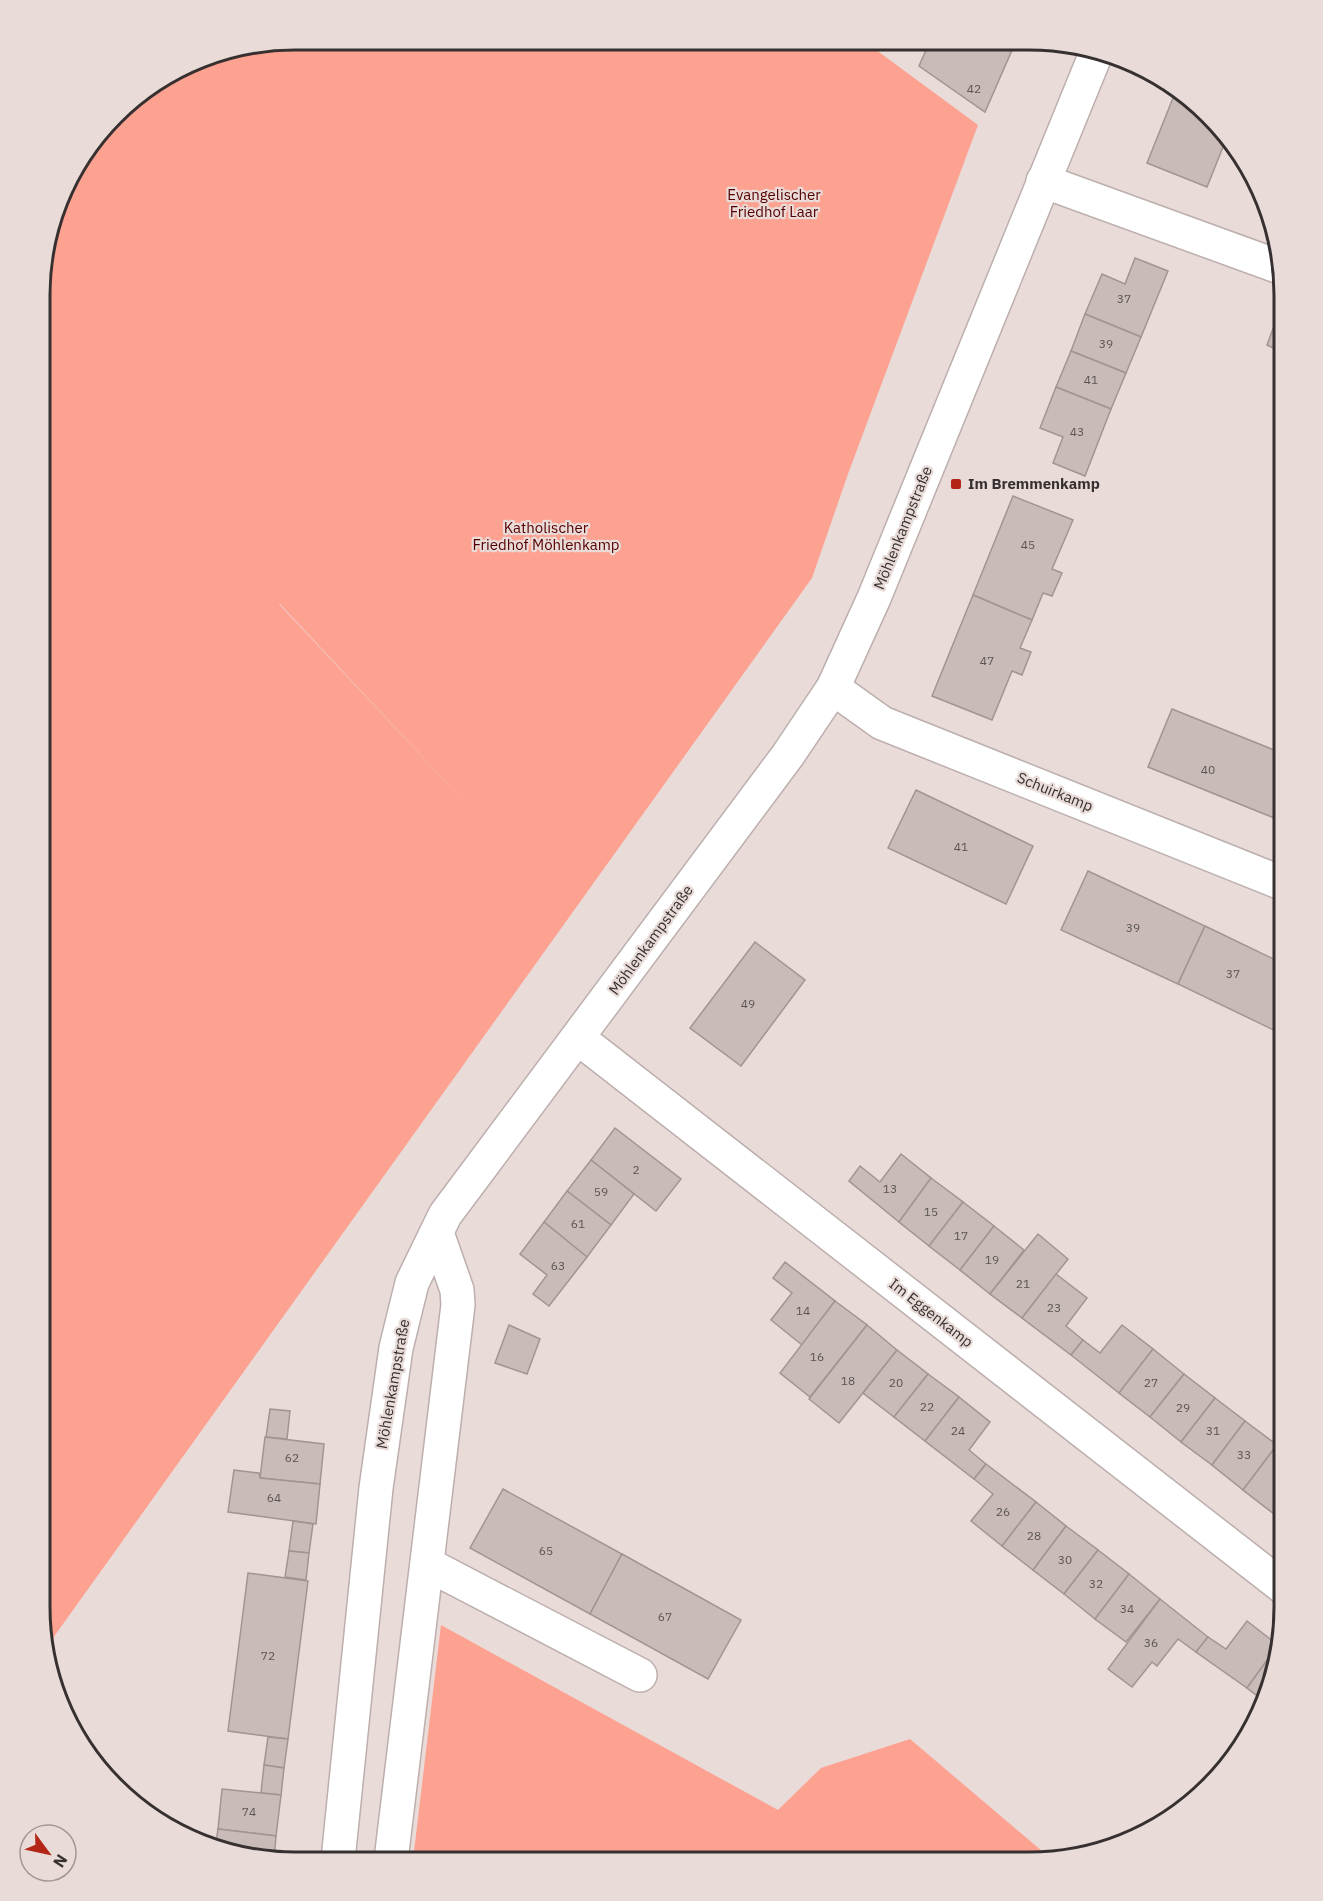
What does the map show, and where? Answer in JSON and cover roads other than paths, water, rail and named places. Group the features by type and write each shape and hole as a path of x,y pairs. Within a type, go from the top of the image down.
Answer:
{"street":[{"name":"Möhlenkampstraße","path":"339,1852 376,1488 396,1348 412,1283 445,1215 788,755 833,688 874,598 1094,59"},
{"path":"1043,181 1271,264"},
{"name":"Schuirkamp","path":"833,688 882,723 1274,880"},
{"name":"Im Eggenkamp","path":"578,1038 1274,1580"},
{"path":"391,1852 458,1305 457,1290 437,1233"},
{"path":"427,1564 640,1675"}],"place":[{"name":"Im Bremmenkamp","path":"956,484"}],"park label":[{"name":"Evangelischer Friedhof Laar","path":"774,204"},
{"name":"Katholischer Friedhof Möhlenkamp","path":"546,536"}]}
